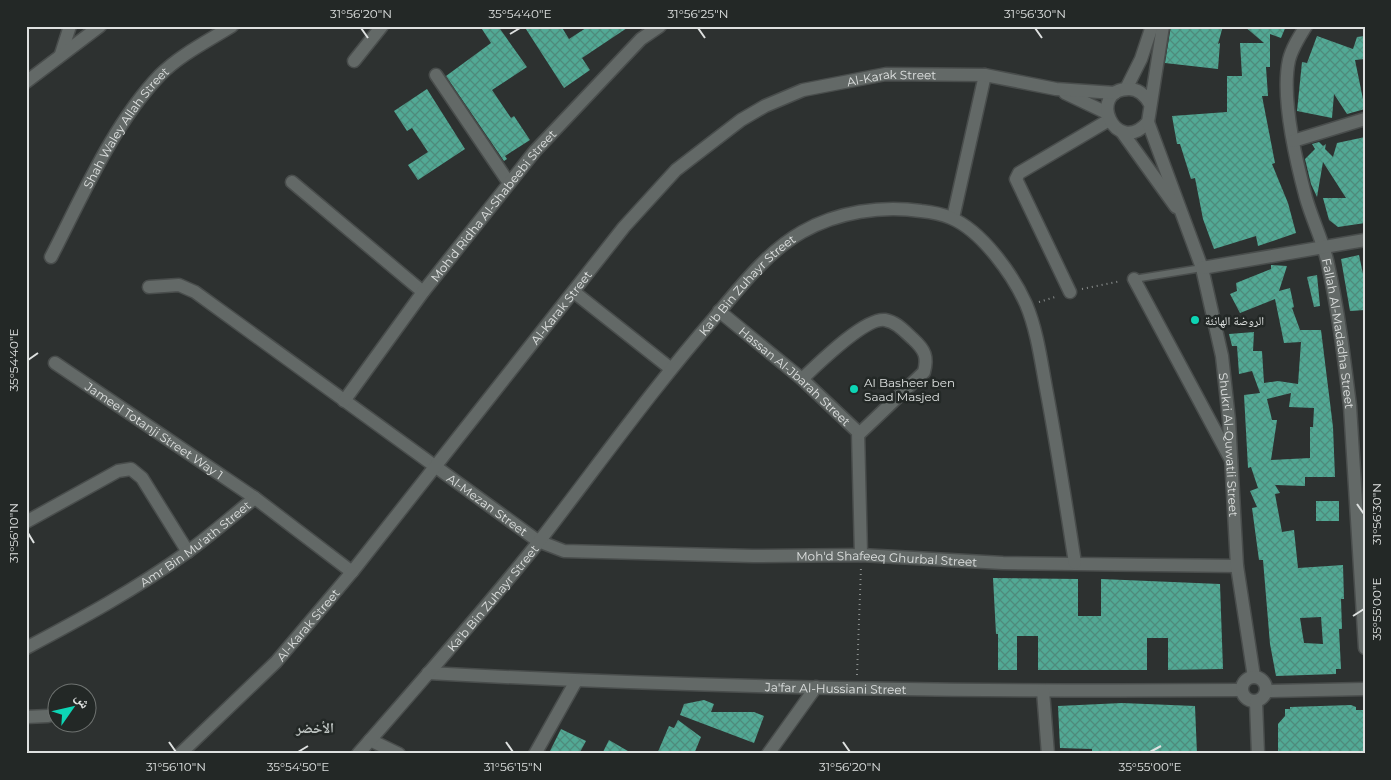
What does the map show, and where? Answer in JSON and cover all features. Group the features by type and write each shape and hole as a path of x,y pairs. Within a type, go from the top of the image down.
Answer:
{"street":[{"path":"61,54 70,26"},
{"path":"26,82 100,26"},
{"name":"Shah Waley Allah Street","path":"51,257 110,146 138,102 170,66 232,26"},
{"path":"354,61 382,26"},
{"name":"Moh'd Ridha Al-Shabeebi Street","path":"344,400 423,292 536,151 641,39 660,26"},
{"path":"1152,26 1136,71 1107,106 1108,116 1114,127 1122,132 1137,131 1148,122 1151,113 1150,104 1163,26"},
{"name":"Fallah Al-Madadha Street","path":"1306,26 1290,58 1286,78 1292,141 1306,200 1324,246 1334,292 1350,406 1363,554 1365,648"},
{"name":"Al-Karak Street","path":"180,754 276,662 352,572 624,227 676,170 735,124 765,106 803,90 886,74 937,73 985,75 1056,89 1120,91"},
{"path":"436,75 509,183"},
{"path":"953,218 985,75"},
{"name":"Al-Karak Street","path":"1056,89 1108,116"},
{"path":"1120,91 1140,92 1150,104"},
{"path":"1070,292 1016,179 1019,174 1108,116"},
{"path":"1292,141 1365,119"},
{"name":"Shukri Al-Quwatli Street","path":"1148,122 1202,268 1222,356 1229,420 1238,566 1254,677"},
{"name":"Shukri Al-Quwatli Street","path":"1122,132 1183,217"},
{"path":"292,182 423,292"},
{"name":"Ka'b Bin Zuhayr Street","path":"358,754 538,541 670,368 719,311 772,253 801,232 836,218 874,210 903,208 953,218 982,241 998,258 1027,306 1039,352 1055,434 1075,563"},
{"path":"1202,268 1365,240"},
{"path":"1134,279 1231,460"},
{"path":"149,287 179,285 195,292 437,466"},
{"path":"574,292 670,368"},
{"name":"Hassan Al-Jbarah Street","path":"719,311 802,378 859,434 861,555"},
{"path":"802,378 870,322 885,320 895,323 922,347 927,363 924,372 859,434"},
{"name":"Jameel Totanji Street Way 1","path":"55,363 255,498"},
{"name":"Al-Mezan Street","path":"437,466 538,541"},
{"path":"26,522 118,471 131,470 142,478 188,552"},
{"name":"Amr Bin Mu'ath Street","path":"26,648 91,614 188,552 255,498 352,572"},
{"name":"Moh'd Shafeeq Ghurbal Street","path":"538,541 571,552 752,556 861,555 1003,563 1238,566"},
{"name":"Ja'far Al-Hussiani Street","path":"428,673 576,681 857,688 1043,691 1241,690"},
{"path":"1254,677 1265,683 1266,691 1264,697 1256,702 1246,699 1241,690 1245,680 1254,677"},
{"path":"535,754 576,681"},
{"path":"768,754 816,687"},
{"path":"1266,691 1365,689"},
{"path":"1043,691 1048,754"},
{"path":"1256,702 1258,754"},
{"path":"26,717 48,716"},
{"path":"370,740 400,754"}],"lane":[{"path":"1134,279 1202,268"}],"path":[{"path":"857,688 862,596 861,555"}],"building":[{"path":"480,26 498,26 527,67 492,90 511,118 514,116 530,140 505,156 507,159 504,161 446,76 491,43"},
{"path":"524,26 561,26 569,39 589,26 630,26 582,58 590,70 564,88"},
{"path":"1171,26 1223,26 1218,44 1220,43 1218,69 1165,63"},
{"path":"1244,26 1286,26 1281,38 1270,34 1270,67 1266,67 1268,96 1262,96 1275,163 1272,164 1288,203 1296,233 1258,246 1256,236 1214,249 1203,219 1195,178 1191,179 1180,144 1177,144 1172,116 1227,112 1227,76 1242,76 1240,43 1264,43"},
{"path":"1317,36 1353,49 1357,37 1365,36 1365,59 1355,60 1365,109 1347,114 1334,94 1332,118 1297,111 1302,62 1307,63"},
{"path":"427,89 465,149 418,180 408,165 428,152 412,128 407,131 394,111"},
{"path":"1365,137 1365,223 1338,227 1329,220 1323,198 1346,198 1323,162 1317,197 1311,184 1305,159 1315,149 1312,144 1319,142 1323,146 1326,144 1325,149 1333,157 1337,143"},
{"path":"1359,255 1365,283 1365,310 1350,311 1341,259"},
{"path":"1271,265 1287,266 1279,291 1290,288 1294,307 1292,308 1300,330 1321,330 1333,427 1335,477 1305,477 1305,486 1275,485 1280,493 1275,494 1282,532 1294,530 1298,568 1343,565 1344,599 1341,599 1342,629 1339,629 1341,669 1336,669 1336,674 1276,676 1270,644 1263,560 1259,560 1252,508 1257,507 1250,491 1258,488 1251,467 1248,468 1244,395 1260,393 1252,371 1239,374 1237,346 1232,346 1229,334 1254,332 1253,351 1262,351 1264,383 1278,381 1298,384 1301,342 1284,343 1275,299 1240,313 1230,294 1237,291 1236,283 1271,269","holes":["1291,393 1289,407 1314,408 1313,427 1310,427 1310,458 1271,460 1277,420 1272,420 1267,399","1321,617 1323,644 1304,643 1300,618"]},
{"path":"1317,275 1320,306 1314,307 1307,277"},
{"path":"1316,501 1339,501 1339,521 1316,521"},
{"path":"993,578 1078,579 1078,616 1101,616 1101,579 1220,584 1223,669 1168,670 1168,638 1147,638 1147,670 1038,670 1038,636 1017,636 1017,670 998,670 998,634 996,634"},
{"path":"704,700 714,704 711,712 754,712 764,716 754,743 680,715 684,704"},
{"path":"1122,703 1195,706 1197,754 1092,754 1092,749 1060,748 1058,706"},
{"path":"1351,705 1356,707 1356,710 1365,710 1365,754 1278,754 1278,724 1285,716 1285,709 1290,709 1290,707"},
{"path":"678,720 701,737 694,754 657,754 669,726 674,728"},
{"path":"561,729 586,741 579,754 555,754 550,751"},
{"path":"609,740 633,754 602,754"}],"place":[{"name":"الروضة الهانئة","path":"1195,320"},
{"name":"Al Basheer ben Saad Masjed","path":"854,389"}],"district":[{"name":"الأخضر","path":"315,728"}]}
